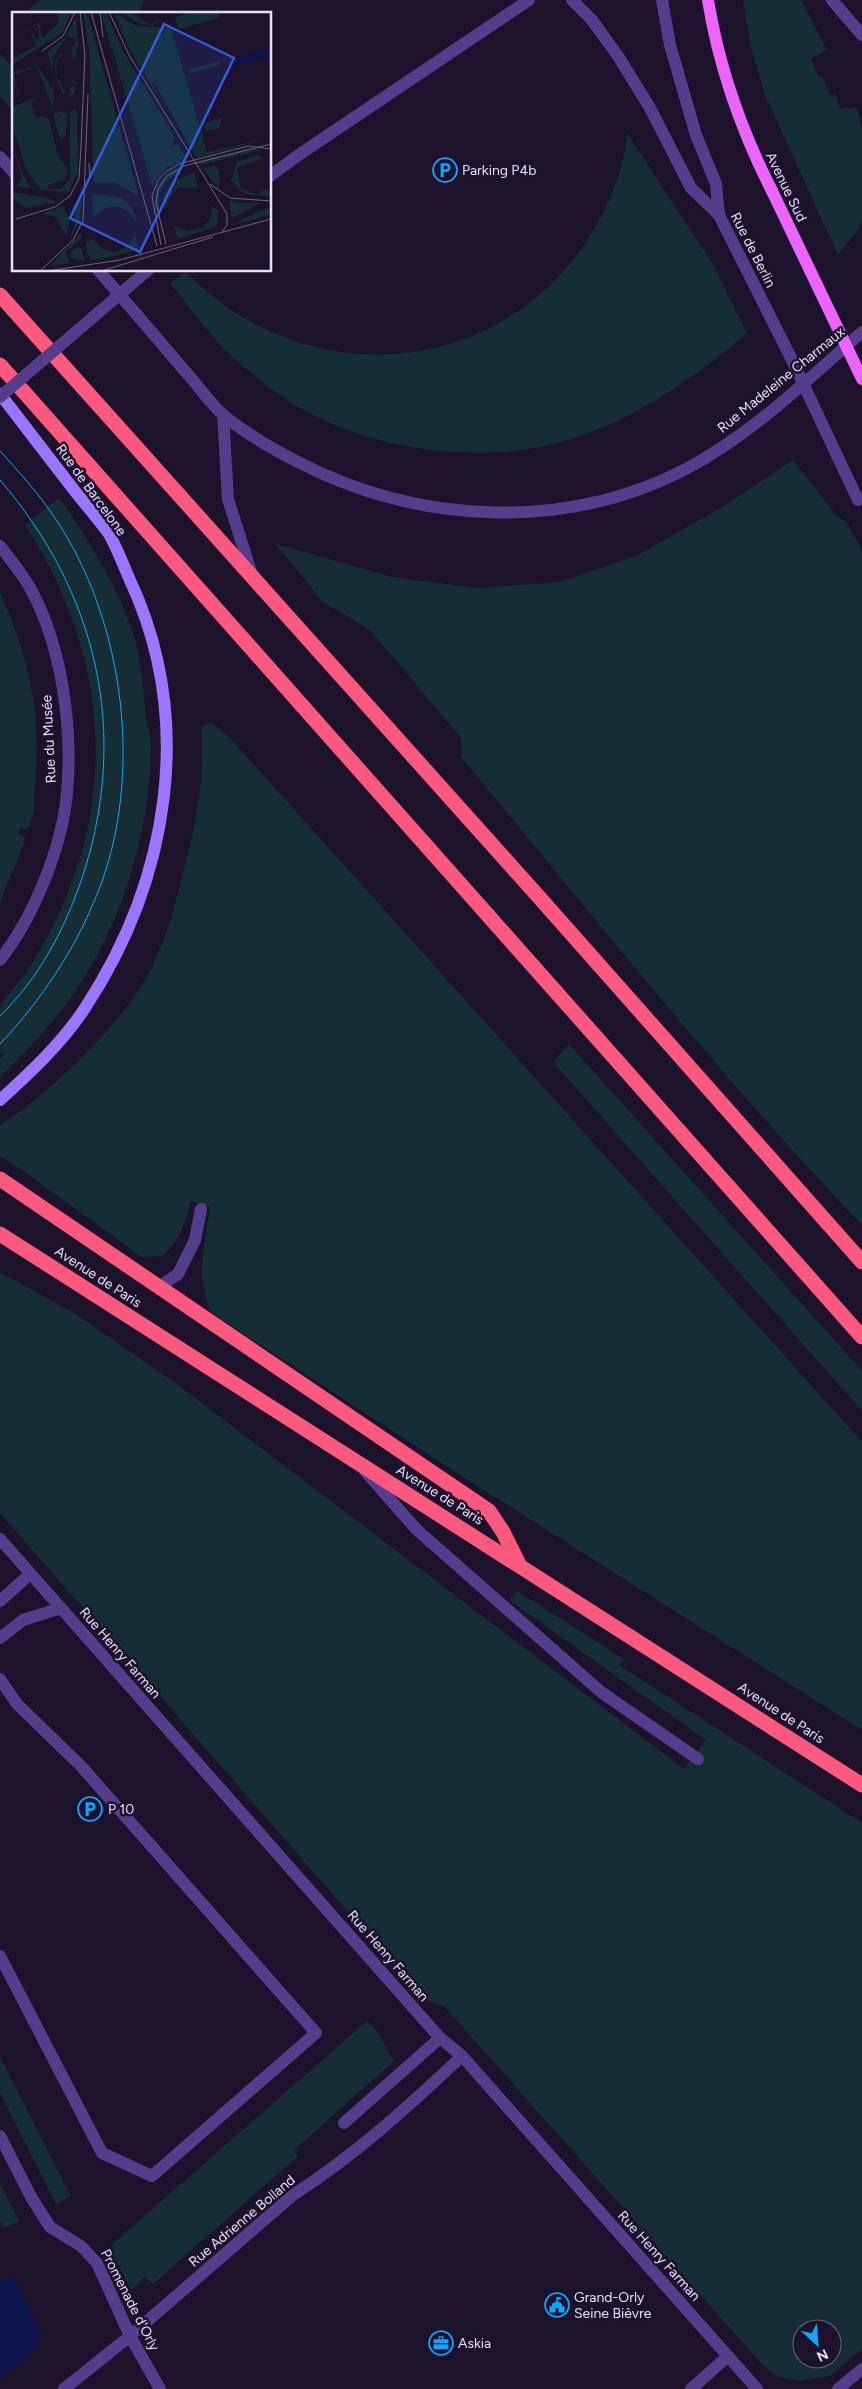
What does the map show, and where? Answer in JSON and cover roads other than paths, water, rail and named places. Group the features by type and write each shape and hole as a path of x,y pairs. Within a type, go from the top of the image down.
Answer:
{"highway":[{"path":"0,295 532,888 862,1262"},
{"path":"0,365 862,1336"},
{"path":"0,1179 489,1511 503,1532 519,1564"},
{"name":"Avenue de Paris","path":"0,1234 862,1785"}],"main road":[{"name":"Avenue Sud","path":"708,0 714,36 729,91 751,149 862,379"},
{"name":"Rue de Barcelone","path":"0,395 109,535 148,621 160,670 168,746 161,821 147,876 121,944 84,1010 35,1068 0,1100"}],"street":[{"path":"271,175 529,0"},
{"path":"572,0 592,20 650,108 691,188 719,214"},
{"name":"Rue de Berlin","path":"662,0 670,45 696,135 716,184 719,214 792,360 860,504"},
{"path":"832,0 862,35"},
{"path":"0,157 12,171"},
{"name":"Rue Madeleine Charmaux","path":"99,271 222,414 270,448 320,473 376,494 427,506 474,512 521,512 566,509 601,502 643,489 686,468 734,440 862,332"},
{"path":"0,395 147,271"},
{"path":"222,414 228,499 254,580"},
{"name":"Rue du Musée","path":"0,546 29,586 46,625 58,663 66,711 68,755 67,794 54,856 38,893 0,960"},
{"path":"158,1287 178,1274 194,1240 201,1209"},
{"path":"357,1461 416,1529 594,1685 698,1759"},
{"name":"Rue Henry Farman","path":"0,1540 440,2038 462,2056 757,2389"},
{"path":"0,1601 30,1574"},
{"path":"0,1638 23,1620 61,1608"},
{"path":"0,1680 17,1704 81,1766 316,2033 152,2176 102,2153 0,1956"},
{"path":"344,2123 440,2038"},
{"name":"Rue Adrienne Bolland","path":"64,2389 79,2384 130,2336 292,2195 322,2176 405,2108 462,2056"},
{"name":"Promenade d'Orly","path":"0,2136 31,2197 50,2227 81,2246 97,2264 130,2336 160,2389"},
{"path":"691,2389 728,2356"},
{"path":"838,2389 862,2369"}],"tram line":[{"path":"0,451 36,492 55,518 79,559 98,604 111,651 120,701 123,750 121,799 112,847 98,892 79,934 56,973 30,1009 0,1044"},
{"path":"0,480 34,524 61,570 82,618 96,668 103,719 103,771 96,824 82,878 68,916 39,969 27,986 0,1016"}],"place":[{"name":"Parking P4b","path":"445,170"},
{"name":"P 10","path":"90,1809"},
{"name":"Grand-Orly Seine Bièvre","path":"557,2305"},
{"name":"Askia","path":"441,2343"}]}
